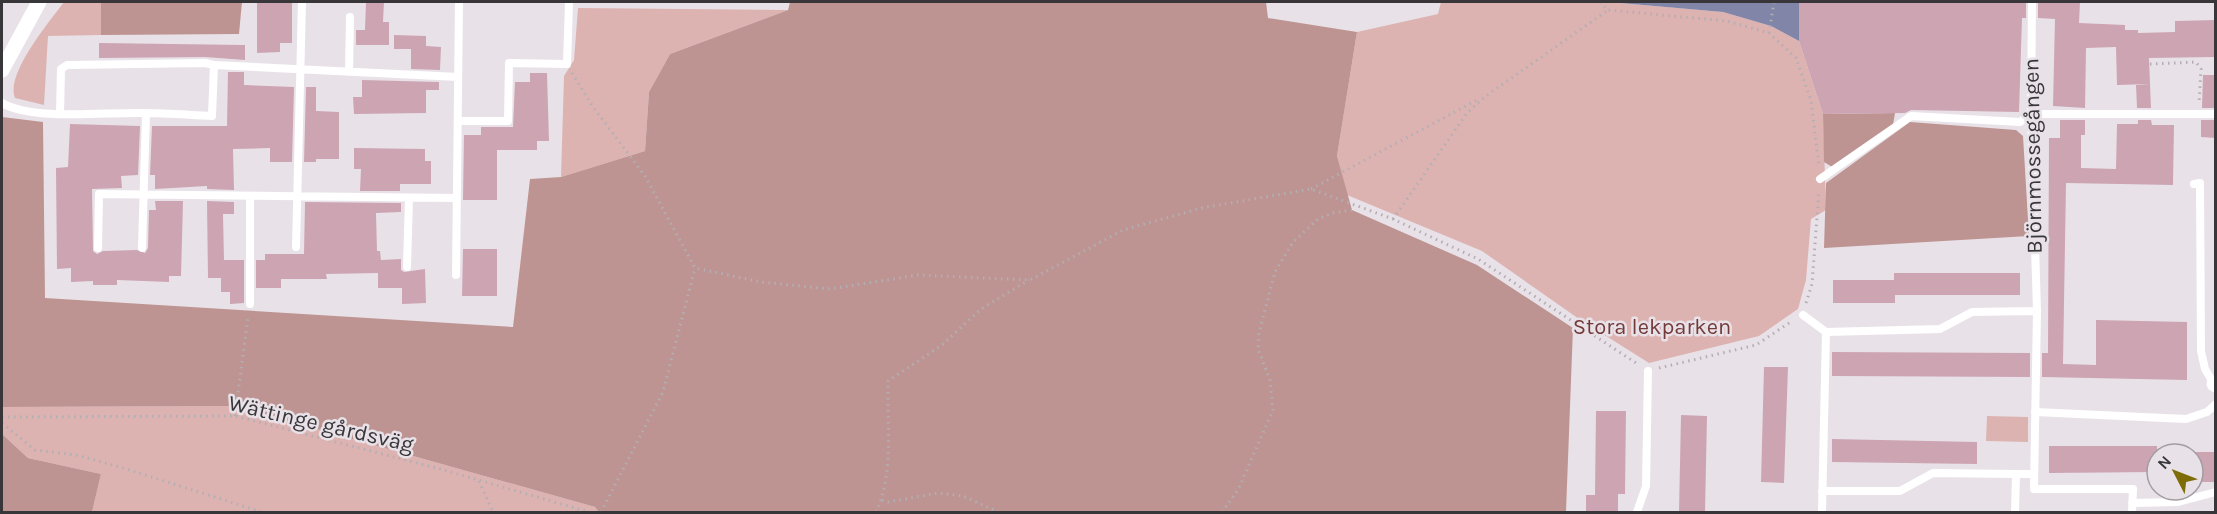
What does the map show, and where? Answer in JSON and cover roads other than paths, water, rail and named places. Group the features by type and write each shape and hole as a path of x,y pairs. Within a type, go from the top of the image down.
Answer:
{"street":[{"path":"2,70 39,2"}],"lane":[{"path":"296,247 302,2"},
{"path":"456,274 459,2"},
{"path":"458,121 508,121 509,63 567,64 569,2"},
{"name":"Björnmossegången","path":"2032,2 2031,114 2037,311 2034,474"},
{"path":"349,72 350,17"},
{"path":"60,113 61,69 67,65 205,63 458,77"},
{"path":"2,104 14,111 212,116 214,65"},
{"path":"142,248 146,113"},
{"path":"1820,179 1911,116 2020,122 2031,114 2216,114"},
{"path":"2194,184 2200,183 2201,351 2205,369 2215,384"},
{"path":"98,248 99,194 457,198"},
{"path":"250,196 250,304"},
{"path":"407,267 409,198"},
{"path":"1803,315 1826,332 1940,329 1972,312 2037,311"},
{"path":"1822,513 1826,332"},
{"path":"1637,513 1646,486 1648,371"},
{"path":"2035,412 2186,419 2206,412 2216,404"},
{"path":"1822,491 1900,491 1933,473 2034,474 2034,489 2133,489 2132,513"},
{"path":"2015,513 2016,474"},
{"path":"2133,502 2178,502 2216,492"}],"water":[{"path":"1609,2 1799,2 1799,41 1771,26 1723,12"}],"park label":[{"name":"Stora lekparken","path":"1652,327"}]}
